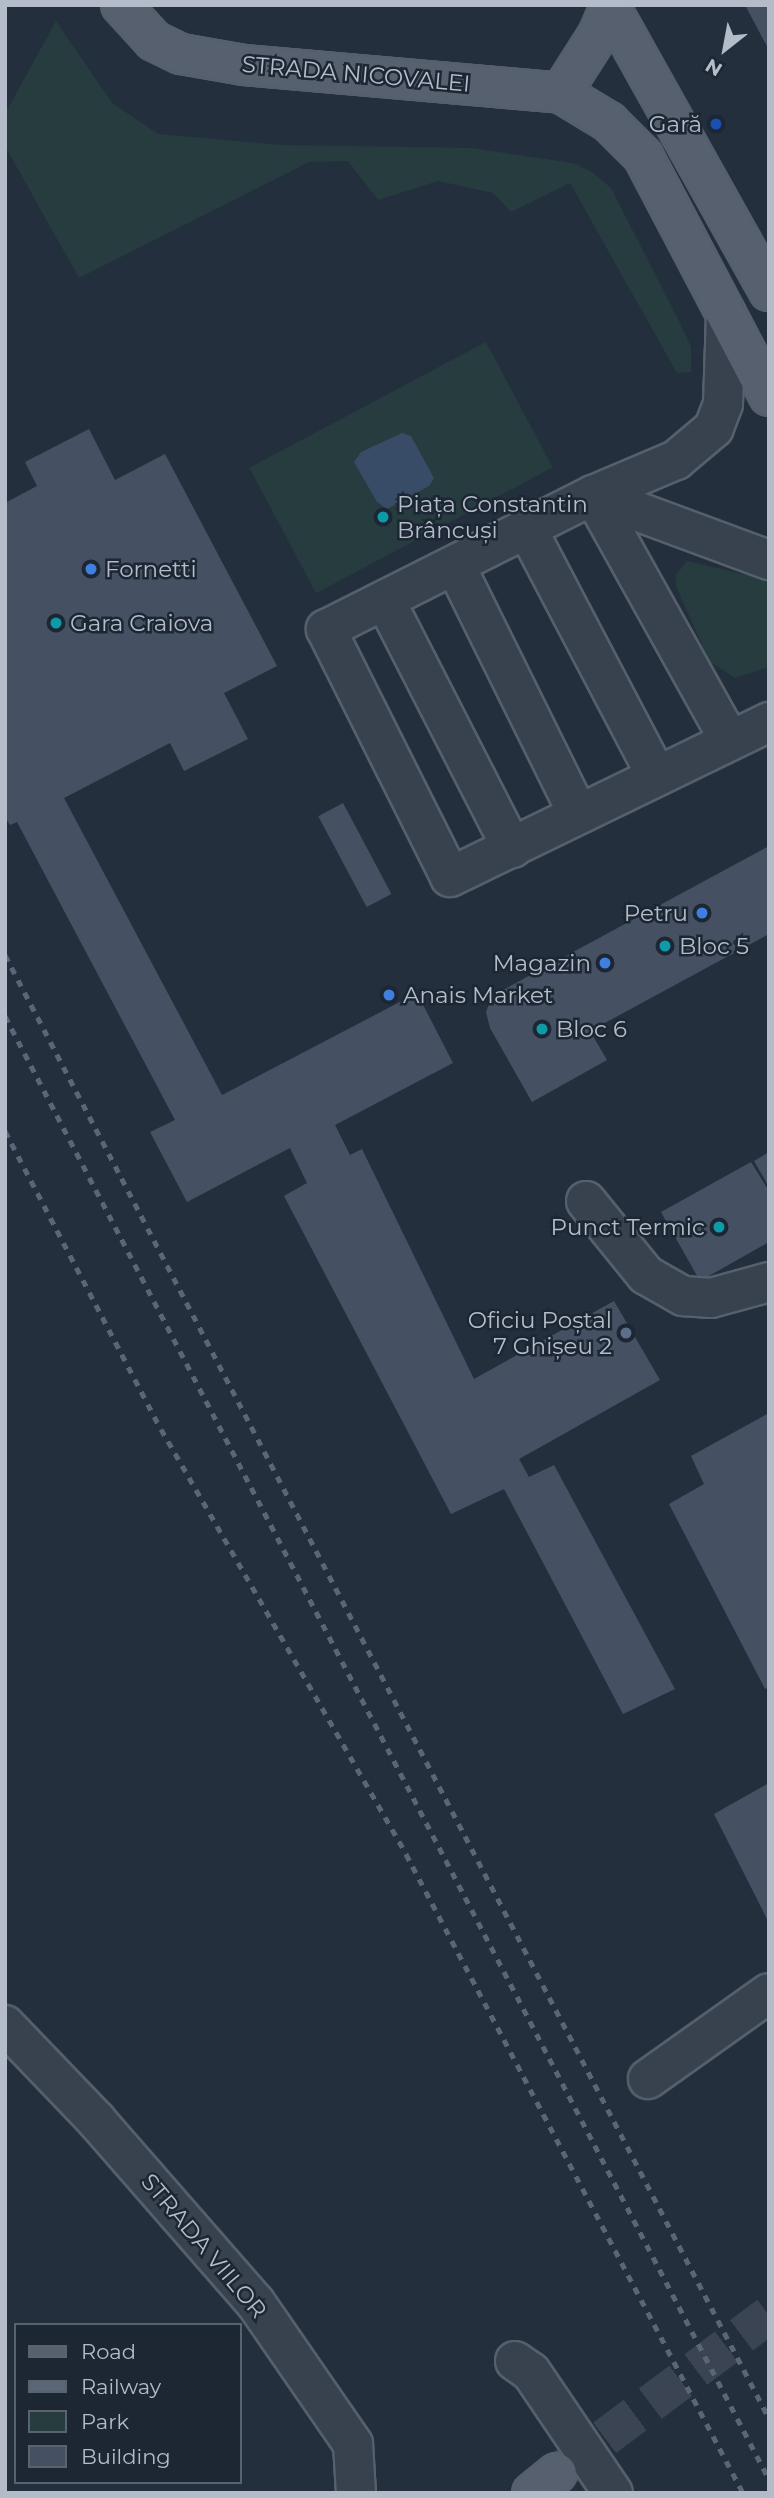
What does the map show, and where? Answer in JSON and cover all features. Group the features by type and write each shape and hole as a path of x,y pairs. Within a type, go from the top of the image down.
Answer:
{"main road":[{"name":"STRADA NICOVALEI","path":"121,5 155,41 181,54 244,65 561,93"},
{"path":"609,6 598,35 561,93 609,122 643,156 769,396"},
{"path":"609,6 769,290"}],"street":[{"path":"726,314 726,375 715,428 676,460 593,495 326,629 450,877 729,739 769,722"},
{"path":"593,495 769,560"},
{"path":"593,495 729,739"},
{"path":"527,529 656,775"},
{"path":"455,565 578,814"},
{"path":"385,600 512,848"},
{"path":"586,1201 646,1275 683,1296 711,1297 769,1282"},
{"path":"648,2079 769,1993"},
{"name":"STRADA VIILOR","path":"5,2025 96,2120 255,2302 354,2444 356,2493"},
{"path":"515,2361 531,2372 613,2493"}],"green space":[{"path":"56,21 112,103 158,134 282,145 471,148 573,163 592,172 611,188 677,317 691,347 691,372 677,373 570,183 511,212 493,193 438,181 378,200 348,161 309,162 79,278 5,146 5,114"},
{"path":"486,342 553,467 316,593 249,468"},
{"path":"687,561 769,580 769,667 735,678 709,661 676,586 676,575"}],"water":[{"path":"402,433 411,436 434,478 429,486 387,509 377,502 354,462 361,452"}],"building":[{"path":"745,5 769,5 769,50"},
{"path":"89,429 115,480 165,454 277,666 224,693 248,739 184,771 170,743 64,798 222,1095 417,993 453,1063 335,1125 350,1155 362,1149 474,1379 614,1301 660,1380 519,1459 529,1477 554,1465 675,1689 623,1714 504,1489 451,1514 284,1196 307,1183 290,1148 187,1202 150,1132 175,1120 17,822 10,825 5,817 5,503 37,486 25,462"},
{"path":"343,803 391,894 367,907 318,816"},
{"path":"769,846 769,934 590,1031 607,1060 532,1102 490,1028 486,1012 492,996"},
{"path":"769,1152 769,1187 754,1161"},
{"name":"Punct Termic","path":"751,1162 769,1191 769,1242 700,1281 661,1212"},
{"path":"769,1413 769,1687 765,1689 669,1504 704,1484 691,1456"},
{"path":"769,1783 769,1923 714,1814"}],"tunnel":[{"path":"559,2472 769,2315"}],"railway":[{"path":"5,955 769,2418"},
{"path":"5,1016 769,2479"},
{"path":"5,1131 161,1429 406,1854 743,2493"}],"place":[{"name":"Gară","path":"716,124"},
{"name":"Piața Constantin Brâncuși","path":"383,517"},
{"name":"Fornetti","path":"91,569"},
{"name":"Gara Craiova","path":"56,623"},
{"name":"Petru","path":"702,913"},
{"name":"Bloc 5","path":"665,946"},
{"name":"Magazin","path":"605,963"},
{"name":"Anais Market","path":"389,995"},
{"name":"Bloc 6","path":"542,1029"},
{"name":"Punct Termic","path":"719,1227"},
{"name":"Oficiu Poștal 7 Ghișeu 2","path":"626,1333"}]}
